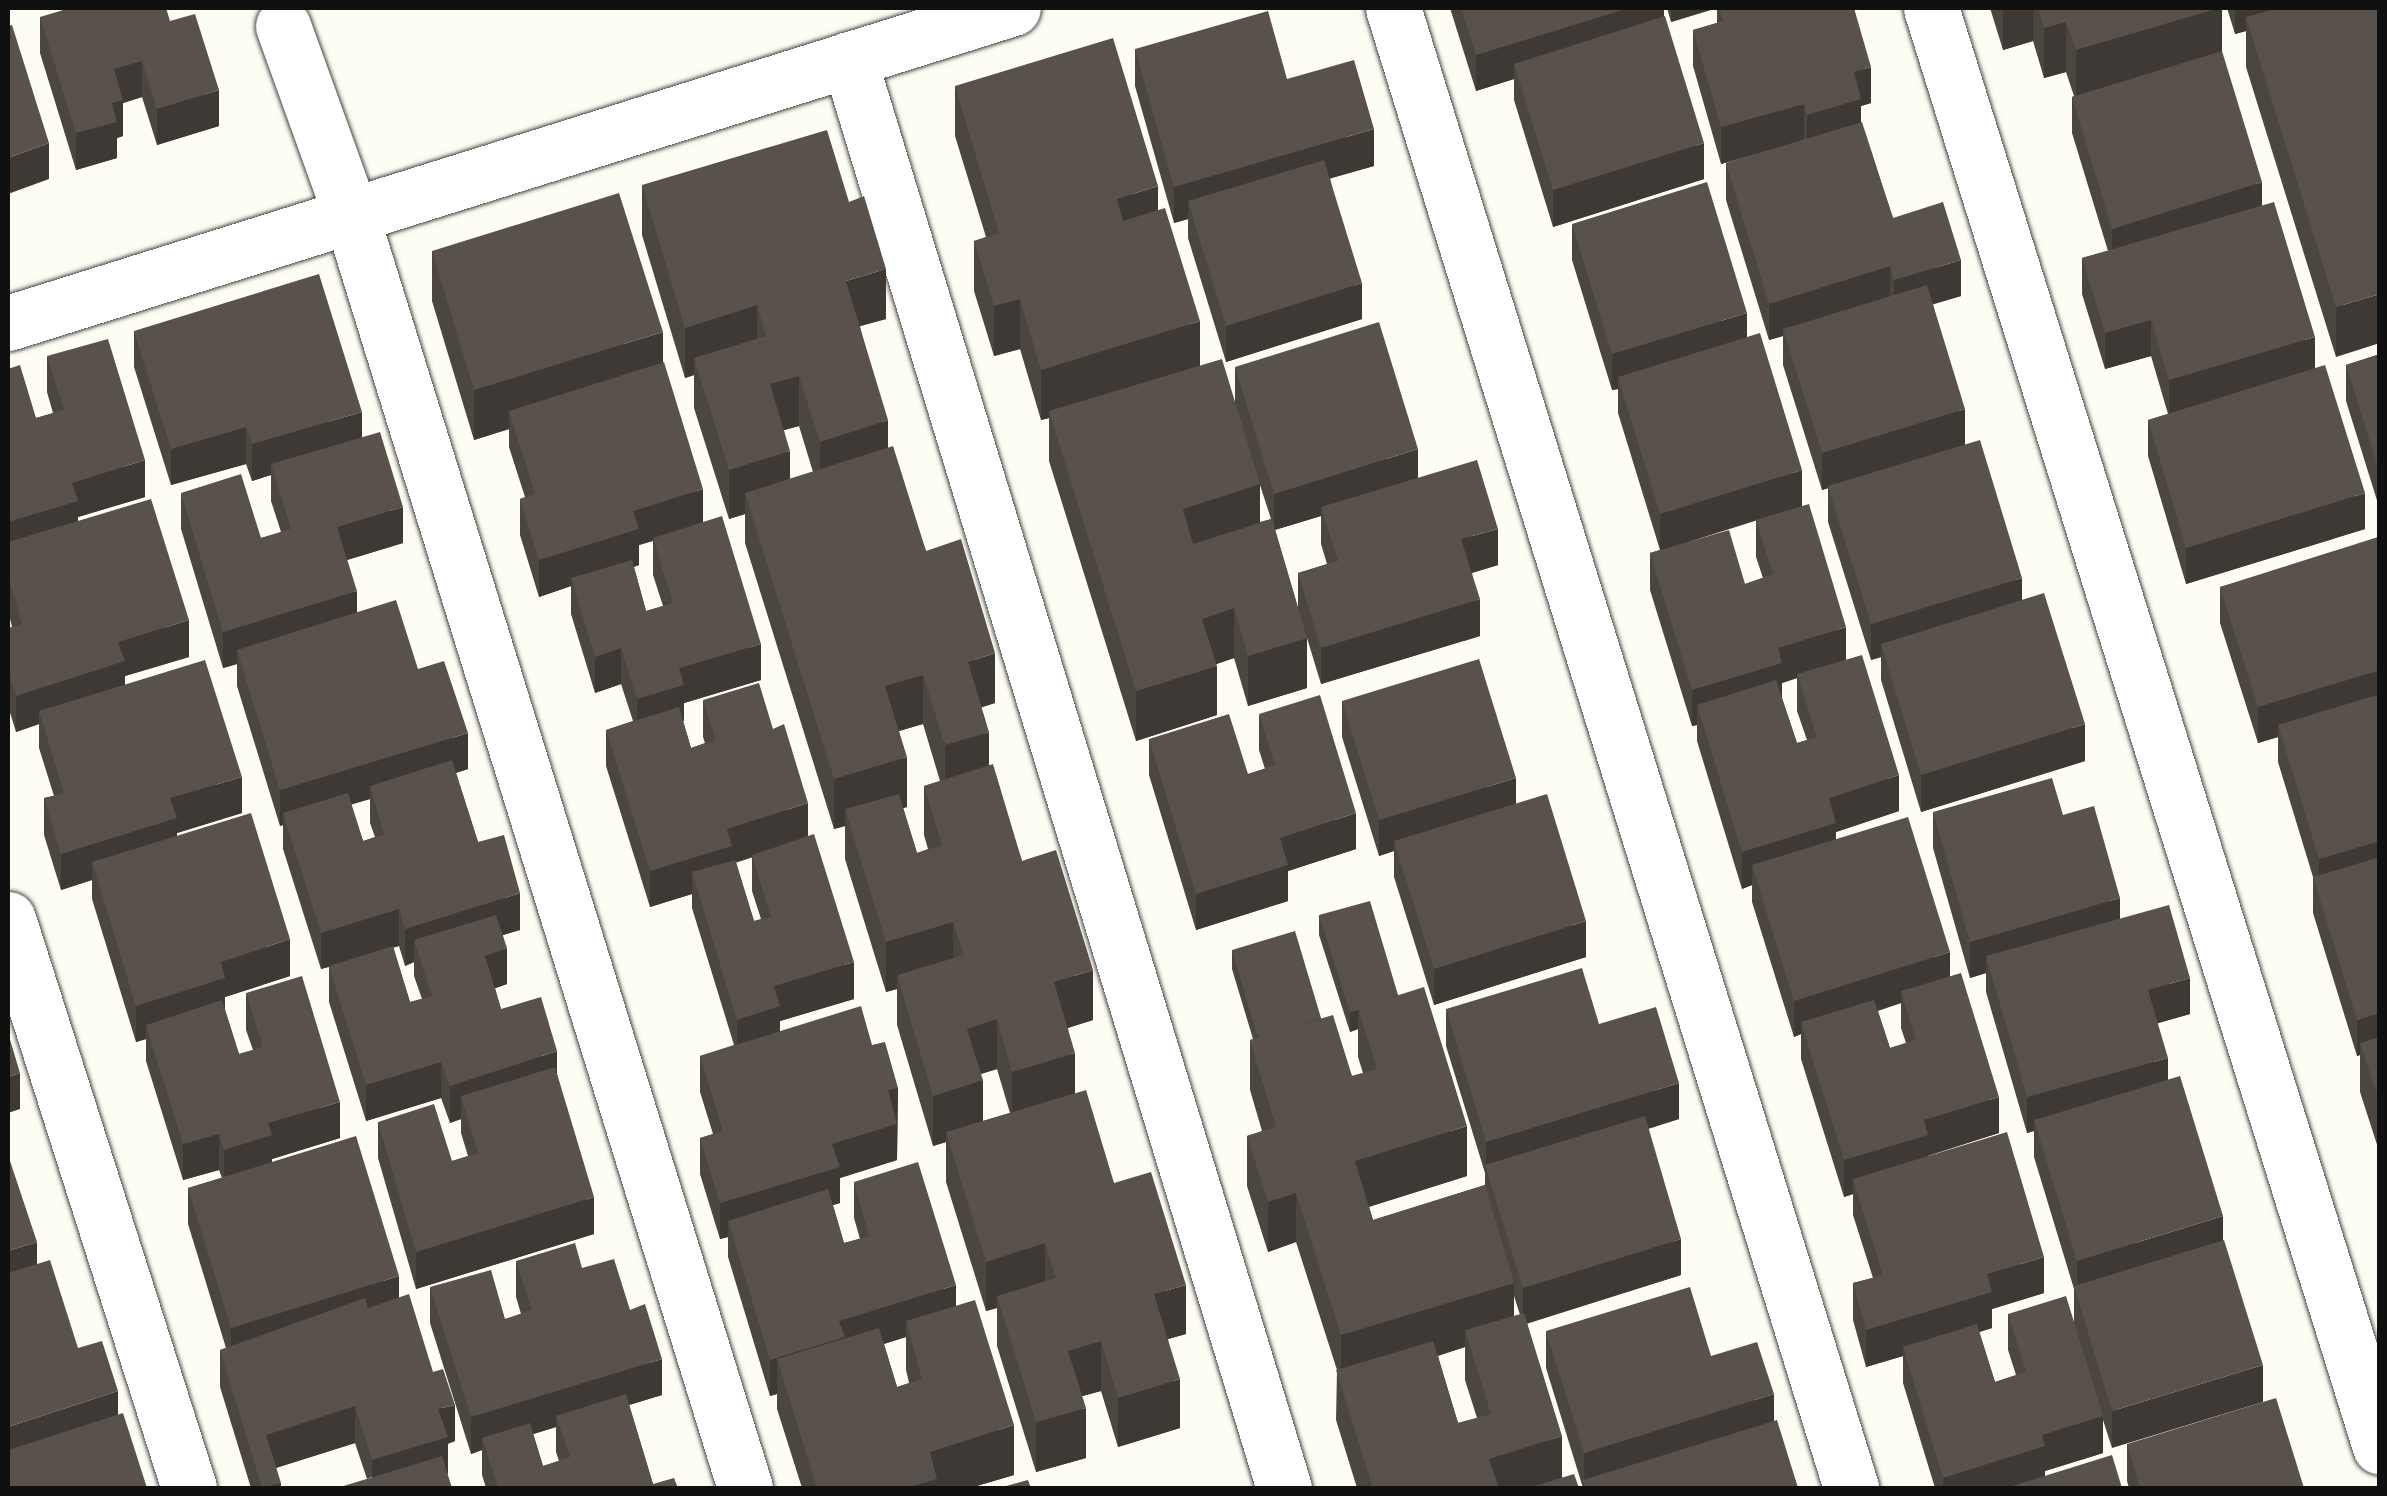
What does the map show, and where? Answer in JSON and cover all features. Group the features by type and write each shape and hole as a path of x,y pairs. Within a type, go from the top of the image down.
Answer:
{"street":[{"path":"8,323 1013,8"},
{"path":"1393,8 1851,1488"},
{"path":"1931,8 2380,1447"},
{"path":"283,26 351,216 745,1488"},
{"path":"849,59 1284,1488"},
{"path":"8,919 189,1488"}],"building":[{"path":"70,8 166,8 170,21 195,14 219,90 157,109 142,61 114,69 123,100 112,103 117,122 76,133 40,17"},
{"path":"1461,8 1629,8 1476,55"},
{"path":"1719,8 1854,8 1871,67 1854,72 1861,99 1807,115 1804,104 1721,127 1693,30 1723,21"},
{"path":"2038,8 2219,8 2076,50 2066,22 2044,28"},
{"path":"2278,8 2380,8 2380,294 2336,307 2246,17"},
{"path":"1268,11 1287,79 1354,60 1374,129 1174,187 1135,49"},
{"path":"1665,16 1704,143 1553,190 1514,64"},
{"path":"12,25 49,143 8,158 8,26"},
{"path":"1113,38 1158,186 1117,199 1123,221 1165,208 1200,321 1041,370 1020,299 994,306 974,241 999,233 955,86"},
{"path":"2222,51 2262,182 2112,229 2072,97"},
{"path":"1862,122 1893,218 1943,202 1961,260 1894,280 1890,266 1769,304 1726,163"},
{"path":"827,130 849,202 864,196 886,269 846,281 888,420 820,442 799,376 770,384 790,451 729,470 694,358 766,336 757,305 685,328 642,185"},
{"path":"1324,160 1362,283 1226,326 1188,201"},
{"path":"1707,182 1747,313 1612,354 1572,224"},
{"path":"619,193 663,332 474,390 432,251"},
{"path":"2274,202 2315,337 2169,380 2151,320 2105,333 2082,258"},
{"path":"319,274 362,412 252,444 246,427 171,449 134,331"},
{"path":"1927,285 1965,409 1822,453 1783,329"},
{"path":"1379,322 1418,449 1274,494 1235,367"},
{"path":"1760,333 1802,470 1660,514 1618,377"},
{"path":"108,339 145,460 72,483 78,501 8,522 8,369 20,365 36,418 64,410 47,356"},
{"path":"2380,354 2380,474 2346,365"},
{"path":"1222,359 1260,484 1183,509 1193,544 1272,519 1307,638 1248,656 1234,608 1202,619 1217,666 1136,691 1049,411"},
{"path":"664,362 703,489 633,511 639,529 539,560 520,499 535,494 509,411"},
{"path":"2325,365 2365,493 2186,548 2148,420"},
{"path":"380,432 403,507 337,527 357,591 223,632 181,493 241,474 261,538 291,529 271,464"},
{"path":"1980,440 2022,578 1871,624 1828,486"},
{"path":"893,446 926,551 961,539 995,653 968,662 989,732 945,745 923,675 885,686 907,757 834,779 745,493"},
{"path":"1477,460 1498,529 1461,539 1480,599 1321,648 1298,573 1338,561 1321,507"},
{"path":"151,499 189,620 118,642 125,661 16,696 8,669 8,628 22,624 8,575 8,542"},
{"path":"1809,504 1846,627 1778,648 1782,663 1692,690 1650,553 1729,530 1745,584 1773,574 1756,520"},
{"path":"722,516 761,644 679,668 684,685 637,699 621,648 595,657 571,578 632,560 646,611 673,603 653,538"},
{"path":"2378,537 2380,670 2258,707 2220,587"},
{"path":"2044,593 2085,724 1921,775 1881,644"},
{"path":"396,600 418,669 444,661 468,733 280,790 237,650"},
{"path":"1862,655 1899,775 1829,798 1836,823 1742,852 1697,705 1776,680 1797,743 1817,737 1797,674"},
{"path":"1479,659 1516,778 1379,820 1342,701"},
{"path":"205,660 242,777 170,798 177,818 61,854 44,798 64,793 39,711"},
{"path":"759,683 773,729 784,724 808,803 727,829 732,846 650,871 606,730 679,707 691,748 716,740 703,700"},
{"path":"2380,694 2380,841 2319,859 2278,725"},
{"path":"1320,695 1356,813 1280,838 1288,865 1196,894 1149,739 1229,714 1248,774 1275,765 1259,714"},
{"path":"452,760 478,842 504,835 520,893 405,929 399,909 321,933 283,813 348,793 363,841 384,835 370,786"},
{"path":"993,764 1022,861 1056,850 1093,970 1054,982 1075,1053 1012,1072 997,1019 967,1029 983,1080 933,1096 897,975 964,955 953,922 886,942 845,809 899,794 917,853 942,845 924,786"},
{"path":"2052,778 2063,815 2094,806 2120,898 1970,942 1933,812"},
{"path":"1547,794 1586,921 1434,969 1394,841"},
{"path":"251,813 290,939 221,962 225,978 136,1006 92,862"},
{"path":"1908,817 1950,952 1794,1001 1752,865"},
{"path":"814,834 854,962 774,986 780,1006 737,1020 692,872 735,860 754,921 771,917 752,855"},
{"path":"2380,857 2380,1013 2357,1020 2313,877"},
{"path":"1370,901 1398,995 1350,1012 1319,915"},
{"path":"2169,905 2190,978 2148,990 2168,1058 2027,1097 1986,956"},
{"path":"496,915 507,948 485,956 501,1009 541,997 557,1051 450,1086 441,1062 366,1085 329,966 393,946 410,1002 432,996 414,940"},
{"path":"1295,931 1321,1018 1258,1038 1232,950"},
{"path":"1582,968 1599,1024 1656,1007 1679,1083 1486,1142 1446,1009"},
{"path":"1961,973 1999,1097 1924,1120 1928,1135 1844,1160 1801,1022 1874,1000 1890,1048 1916,1040 1901,991"},
{"path":"302,976 340,1102 268,1123 272,1135 224,1150 219,1134 183,1144 146,1025 222,1000 239,1054 263,1047 246,993"},
{"path":"1424,987 1467,1126 1355,1161 1373,1220 1485,1185 1514,1283 1341,1335 1296,1193 1268,1202 1247,1136 1276,1127 1250,1040 1333,1015 1352,1076 1377,1069 1358,1008"},
{"path":"861,1006 872,1045 885,1042 898,1088 888,1090 897,1124 832,1144 840,1167 720,1203 700,1138 723,1131 700,1056"},
{"path":"8,1033 20,1073 8,1077"},
{"path":"2380,1037 2380,1104 2360,1043"},
{"path":"555,1067 594,1197 416,1252 378,1122 434,1104 452,1161 478,1153 461,1096"},
{"path":"2180,1076 2223,1216 2077,1261 2034,1120"},
{"path":"1086,1090 1114,1183 1151,1172 1186,1285 1154,1294 1180,1379 1118,1398 1101,1341 1068,1351 1086,1408 1036,1422 997,1296 1056,1278 1045,1243 986,1262 946,1132"},
{"path":"1645,1116 1681,1239 1523,1288 1485,1165"},
{"path":"2007,1132 2044,1257 1987,1274 1992,1292 1866,1330 1853,1283 1883,1275 1853,1179"},
{"path":"356,1136 399,1276 231,1328 188,1188"},
{"path":"8,1155 37,1242 8,1251"},
{"path":"918,1162 956,1285 839,1321 845,1337 770,1360 728,1221 828,1189 844,1243 869,1236 854,1182"},
{"path":"2224,1240 2263,1365 2112,1411 2074,1286"},
{"path":"575,1243 582,1268 614,1259 630,1310 645,1304 662,1359 471,1417 430,1287 491,1270 505,1319 532,1310 516,1261"},
{"path":"50,1260 78,1348 102,1341 118,1391 8,1427 8,1273"},
{"path":"1690,1287 1711,1356 1757,1342 1774,1394 1584,1453 1546,1331"},
{"path":"409,1294 433,1372 443,1369 455,1405 438,1409 448,1437 372,1460 355,1406 266,1435 281,1483 262,1488 220,1350 365,1298 368,1308"},
{"path":"2066,1296 2103,1416 2042,1435 2045,1446 1943,1478 1903,1347 1977,1324 1995,1382 2026,1372 2008,1314"},
{"path":"975,1300 1014,1425 930,1452 937,1479 906,1488 817,1488 777,1359 879,1328 897,1387 922,1379 906,1321"},
{"path":"1524,1313 1562,1436 1489,1459 1499,1488 1373,1488 1336,1370 1433,1341 1458,1423 1491,1414 1465,1330"},
{"path":"626,1394 653,1484 674,1478 678,1488 498,1488 482,1438 530,1423 543,1466 570,1457 556,1416"},
{"path":"2276,1398 2304,1488 2140,1488 2127,1444"},
{"path":"123,1413 147,1488 8,1488 8,1450"},
{"path":"1777,1420 1798,1488 1586,1488 1583,1480"},
{"path":"2112,1455 2122,1488 2006,1488"},
{"path":"442,1456 452,1488 337,1488"},
{"path":"1574,1474 1579,1488 1528,1488"},
{"path":"1028,1480 1031,1488 999,1488"}]}
